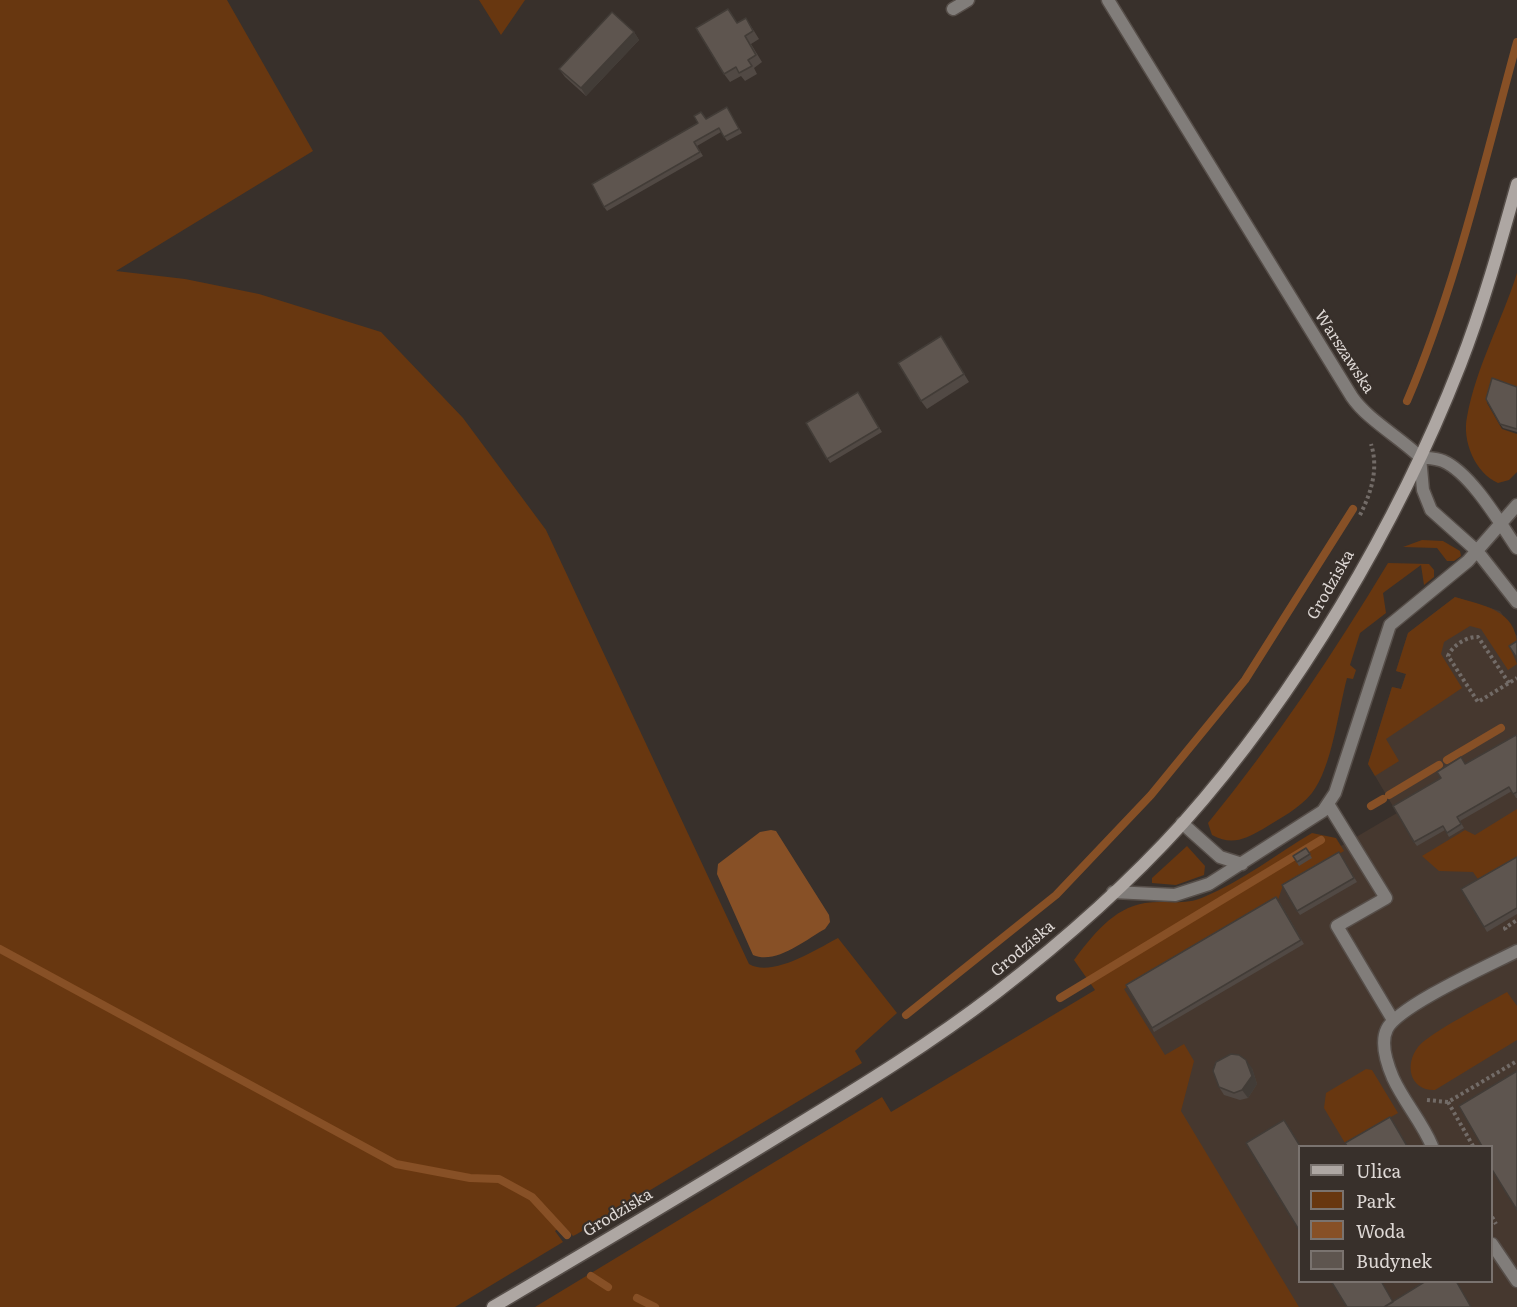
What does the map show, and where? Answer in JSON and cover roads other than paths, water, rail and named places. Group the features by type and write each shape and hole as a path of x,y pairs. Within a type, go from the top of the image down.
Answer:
{"main road":[{"path":"1420,457 1477,319 1517,184"},
{"name":"Grodziska","path":"493,1307 743,1158 939,1034 1016,978 1113,892 1182,823 1257,729 1326,628 1420,457"}],"street":[{"path":"953,9 968,0"},
{"name":"Warszawska","path":"1108,0 1352,397 1367,414 1397,435 1420,457"},
{"path":"1517,548 1476,490 1454,468 1444,461 1420,457 1423,490 1431,510 1477,551 1517,602"},
{"path":"1113,892 1175,895 1209,884 1302,826 1328,804 1335,792 1390,625 1477,551 1517,505"},
{"path":"1328,804 1386,898 1337,926 1393,1020"},
{"path":"1182,823 1220,857 1242,864"},
{"path":"1431,1145 1394,1079 1388,1062 1384,1036 1393,1020 1492,962 1517,951"},
{"path":"1493,1247 1517,1281"}],"water":[{"path":"776,831 829,915 830,922 825,929 790,950 771,957 762,957 753,955 717,874 718,864 760,832"}],"waterway":[{"path":"1407,401 1455,269 1517,42"},
{"path":"906,1015 1056,895 1151,795 1245,680 1353,509"},
{"path":"1447,760 1501,728"},
{"path":"1389,795 1439,765"},
{"path":"1371,806 1383,799"},
{"path":"1060,998 1321,840"},
{"path":"0,949 396,1164 470,1178 499,1179 532,1197 567,1235"},
{"path":"591,1276 608,1287"},
{"path":"637,1298 655,1307"}]}
